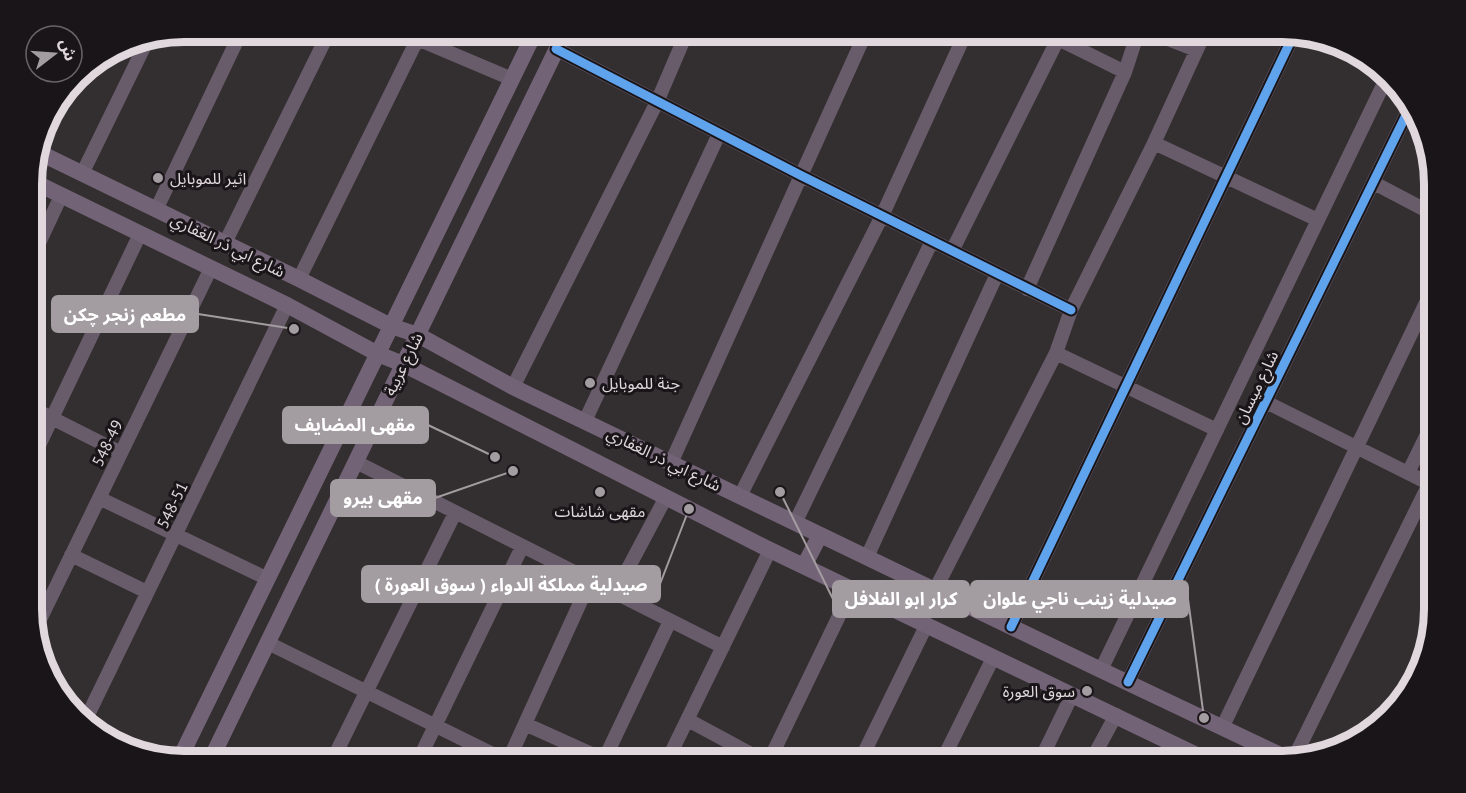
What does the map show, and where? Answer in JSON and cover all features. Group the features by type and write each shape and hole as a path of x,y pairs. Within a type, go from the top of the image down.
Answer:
{"main road":[{"name":"شارع عربية","path":"183,751 530,42"},
{"name":"شارع عربية","path":"215,751 560,42"},
{"name":"شارع ابي ذر الغفاري","path":"45,156 391,326 417,335 513,387 1273,751"},
{"name":"شارع ابي ذر الغفاري","path":"42,186 287,305 378,354 403,364 770,550 1189,751"},
{"path":"804,566 820,534"}],"street":[{"path":"156,210 236,42"},
{"path":"225,243 325,42"},
{"path":"299,279 416,42"},
{"path":"434,42 512,79"},
{"path":"513,387 657,102 683,42"},
{"path":"671,463 861,42"},
{"path":"740,496 882,216 961,42"},
{"path":"952,251 1056,42"},
{"path":"1064,42 1125,72"},
{"path":"1027,289 1125,72 1135,42"},
{"path":"1176,42 1196,50"},
{"path":"936,590 1056,353 1071,310 1154,143 1200,42"},
{"path":"1011,627 1290,42"},
{"path":"82,174 144,48"},
{"path":"556,49 800,176 1071,310"},
{"name":"شارع ميسان","path":"1101,670 1383,85"},
{"name":"شارع ميسان","path":"1128,682 1406,115"},
{"path":"585,421 719,134"},
{"path":"1154,143 1318,220"},
{"path":"1374,183 1424,209"},
{"path":"42,237 61,196"},
{"path":"42,440 140,234"},
{"path":"795,523 932,241"},
{"name":"548-49","path":"42,615 211,268"},
{"path":"867,557 997,274"},
{"name":"548-51","path":"88,714 287,305"},
{"path":"1223,726 1424,307"},
{"path":"1056,353 1217,430"},
{"path":"1266,402 1424,481"},
{"path":"42,413 121,453"},
{"path":"1408,473 1424,440"},
{"path":"356,462 723,647"},
{"path":"615,592 666,497"},
{"path":"99,498 268,579"},
{"path":"1299,750 1424,501"},
{"path":"337,751 455,513"},
{"path":"423,751 522,547"},
{"path":"673,751 770,550"},
{"path":"71,555 147,592"},
{"path":"512,751 590,581"},
{"path":"774,751 852,589"},
{"path":"611,751 670,621"},
{"path":"865,751 927,624"},
{"path":"268,643 486,751"},
{"path":"947,751 993,658"},
{"path":"1045,751 1072,695"},
{"path":"1096,751 1116,715"},
{"path":"688,720 745,751"},
{"path":"525,724 584,751"}],"cycle path":[{"path":"1011,627 1290,42"},
{"path":"556,49 800,175 1071,310"},
{"path":"1128,682 1406,115"}],"place":[{"name":"اثير للموبايل","path":"158,178"},
{"name":"مطعم زنجر چكن","path":"294,329"},
{"name":"جنة للموبايل","path":"590,383"},
{"name":"مقهى المضايف","path":"495,457"},
{"name":"مقهى بيرو","path":"513,471"},
{"name":"مقهى شاشات","path":"600,492"},
{"name":"كرار ابو الفلافل","path":"780,492"},
{"name":"صيدلية مملكة الدواء ( سوق العورة )","path":"689,509"},
{"name":"سوق العورة","path":"1087,691"},
{"name":"صيدلية زينب ناجي علوان","path":"1204,718"}]}
